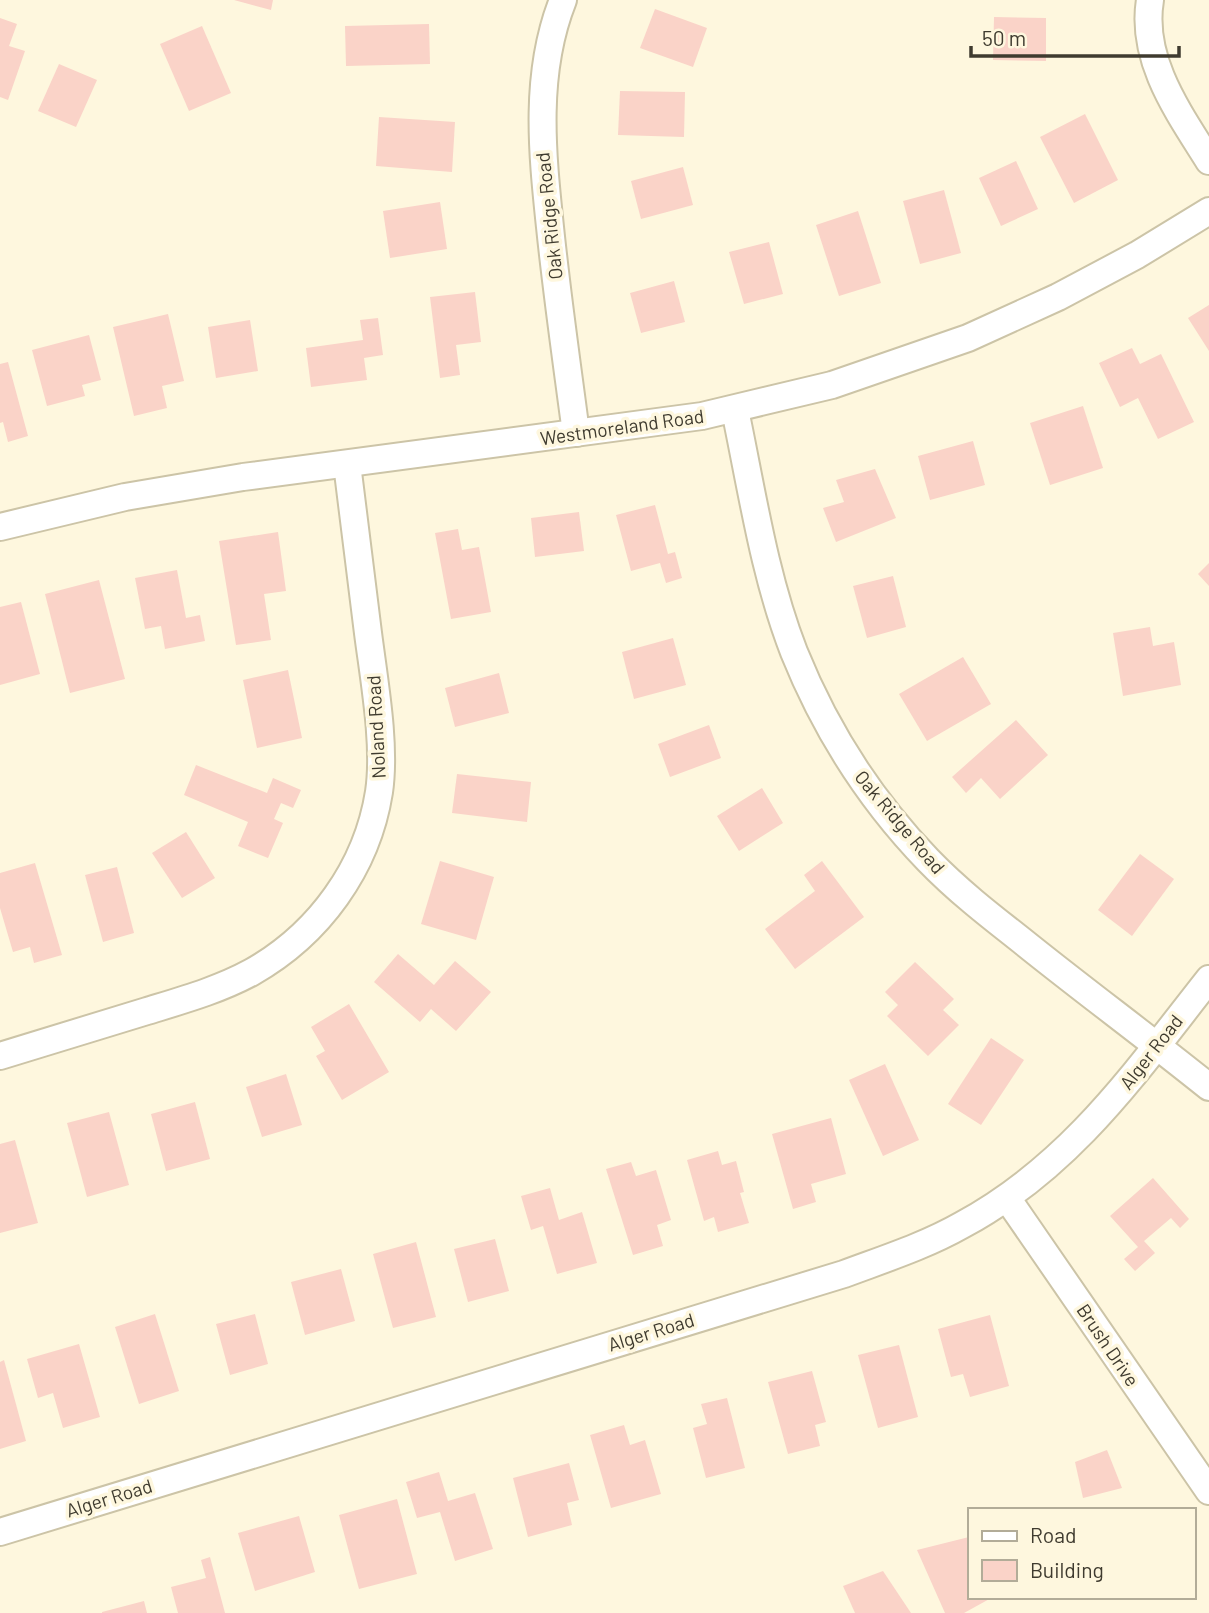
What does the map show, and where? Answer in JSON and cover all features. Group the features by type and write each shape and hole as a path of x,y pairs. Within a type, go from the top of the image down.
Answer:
{"street":[{"name":"Oak Ridge Road","path":"563,0 543,92 541,145 576,433"},
{"path":"1150,0 1150,43 1159,75 1209,161"},
{"name":"Westmoreland Road","path":"0,527 125,497 243,477 735,410 832,385 968,338 1058,298 1137,255 1209,211"},
{"name":"Oak Ridge Road","path":"735,410 774,596 794,652 817,704 847,758 883,808 928,860 967,897 1209,1087"},
{"name":"Noland Road","path":"0,1056 208,992 250,973 300,939 327,909 354,868 370,831 379,790 380,749 373,672 346,464"},
{"name":"Alger Road","path":"0,1532 844,1274 917,1247 962,1226 1007,1198 1065,1152 1098,1117 1209,979"},
{"name":"Brush Drive","path":"1007,1198 1209,1492"}],"building":[{"path":"234,0 273,0 271,10"},
{"path":"655,9 707,28 693,67 640,48"},
{"path":"994,17 1046,18 1046,61 993,60"},
{"path":"0,18 17,24 9,46 25,51 8,100 0,97"},
{"path":"429,24 430,64 346,66 345,26"},
{"path":"202,26 231,93 189,111 160,44"},
{"path":"59,64 97,80 76,127 38,111"},
{"path":"620,91 685,92 684,137 618,135"},
{"path":"1085,114 1118,180 1074,203 1040,137"},
{"path":"379,117 455,122 452,172 376,166"},
{"path":"1016,161 1038,209 1001,226 979,178"},
{"path":"683,167 693,205 641,219 631,181"},
{"path":"944,190 961,253 920,264 903,201"},
{"path":"440,202 447,249 390,258 383,211"},
{"path":"858,211 881,283 839,296 816,225"},
{"path":"769,242 783,294 744,304 729,252"},
{"path":"674,281 685,322 641,333 630,293"},
{"path":"475,292 481,342 456,345 460,375 440,378 430,297"},
{"path":"1209,305 1209,351 1188,318"},
{"path":"168,314 184,381 162,386 167,408 134,416 113,327"},
{"path":"378,318 383,355 364,358 367,380 311,387 306,348 363,340 360,320"},
{"path":"250,320 258,371 216,378 208,327"},
{"path":"89,335 101,380 82,385 85,396 47,406 32,350"},
{"path":"1132,348 1140,364 1161,354 1194,422 1158,439 1138,398 1120,407 1099,363"},
{"path":"8,362 28,436 8,442 3,422 0,423 0,364"},
{"path":"1083,406 1103,468 1050,485 1030,423"},
{"path":"973,441 985,485 930,500 918,456"},
{"path":"875,469 896,518 836,542 823,508 844,502 836,480"},
{"path":"655,505 668,554 675,552 682,578 666,583 660,563 631,571 616,515"},
{"path":"579,512 584,551 535,557 531,518"},
{"path":"458,529 462,550 479,547 491,612 451,619 435,533"},
{"path":"278,532 286,591 264,594 271,640 236,645 219,541"},
{"path":"1209,563 1209,586 1198,574"},
{"path":"177,570 186,618 200,615 205,641 165,649 161,626 145,629 135,578"},
{"path":"893,576 906,627 867,638 853,586"},
{"path":"99,580 125,679 70,693 45,594"},
{"path":"21,602 40,674 0,685 0,607"},
{"path":"1150,627 1153,646 1174,642 1181,685 1123,696 1113,633"},
{"path":"673,638 686,685 634,699 622,652"},
{"path":"963,657 991,704 927,741 899,694"},
{"path":"288,670 302,738 257,748 243,680"},
{"path":"499,673 509,713 455,727 445,688"},
{"path":"1016,720 1048,755 1000,799 981,778 966,793 952,777"},
{"path":"709,725 721,758 670,777 658,744"},
{"path":"196,765 267,793 273,778 301,790 293,808 281,803 274,819 283,823 268,858 238,846 248,822 184,795"},
{"path":"457,774 531,782 527,822 452,813"},
{"path":"762,788 783,823 739,851 717,816"},
{"path":"186,832 215,878 182,898 152,853"},
{"path":"1140,854 1174,879 1132,936 1098,910"},
{"path":"440,861 494,877 476,940 421,924"},
{"path":"822,861 864,917 795,969 765,929 815,891 804,875"},
{"path":"35,863 62,955 34,963 30,947 13,952 0,908 0,873"},
{"path":"117,867 134,933 103,942 85,875"},
{"path":"398,954 434,985 455,961 491,992 456,1031 431,1009 420,1022 374,982"},
{"path":"915,962 954,999 943,1010 959,1025 928,1056 887,1016 898,1005 885,992"},
{"path":"349,1004 389,1072 342,1100 316,1056 325,1051 311,1027"},
{"path":"991,1038 1024,1060 981,1125 948,1104"},
{"path":"885,1064 919,1140 883,1156 849,1080"},
{"path":"286,1074 302,1125 262,1137 246,1087"},
{"path":"195,1102 210,1159 166,1171 151,1114"},
{"path":"109,1112 129,1185 87,1197 67,1123"},
{"path":"831,1118 846,1174 811,1184 816,1202 793,1209 772,1134"},
{"path":"15,1140 38,1223 0,1233 0,1144"},
{"path":"718,1151 722,1165 736,1161 744,1192 740,1193 749,1223 718,1232 714,1217 704,1221 687,1160"},
{"path":"631,1162 636,1176 656,1170 671,1220 657,1225 663,1246 633,1255 606,1169"},
{"path":"1153,1178 1189,1219 1180,1228 1171,1218 1144,1241 1155,1253 1135,1271 1124,1259 1138,1247 1110,1216"},
{"path":"550,1188 559,1220 582,1212 597,1263 557,1274 543,1226 531,1230 521,1196"},
{"path":"495,1239 509,1291 468,1302 454,1249"},
{"path":"416,1242 436,1317 393,1328 373,1254"},
{"path":"341,1269 355,1321 305,1335 291,1282"},
{"path":"155,1314 179,1391 139,1404 115,1327"},
{"path":"255,1314 268,1364 230,1375 216,1324"},
{"path":"990,1315 1009,1386 970,1397 963,1374 951,1377 938,1329"},
{"path":"79,1344 100,1417 63,1428 53,1393 38,1398 27,1359"},
{"path":"899,1345 918,1417 878,1428 858,1355"},
{"path":"4,1360 26,1441 0,1449 0,1362"},
{"path":"812,1371 826,1422 815,1425 820,1446 788,1454 768,1382"},
{"path":"727,1398 745,1468 706,1478 693,1428 707,1424 701,1404"},
{"path":"624,1425 630,1445 645,1440 661,1494 611,1508 590,1435"},
{"path":"1107,1450 1122,1488 1083,1498 1075,1462"},
{"path":"569,1463 579,1500 567,1503 572,1525 528,1537 513,1478"},
{"path":"439,1472 448,1501 475,1493 493,1549 455,1561 440,1512 417,1518 406,1482"},
{"path":"397,1499 417,1574 359,1589 339,1515"},
{"path":"299,1516 315,1572 255,1591 238,1533"},
{"path":"968,1537 968,1599 989,1599 964,1613 945,1613 917,1550"},
{"path":"210,1557 225,1613 178,1613 171,1587 206,1578 201,1560"},
{"path":"883,1571 911,1613 855,1613 843,1586"},
{"path":"144,1601 147,1613 102,1613 102,1612"}]}
